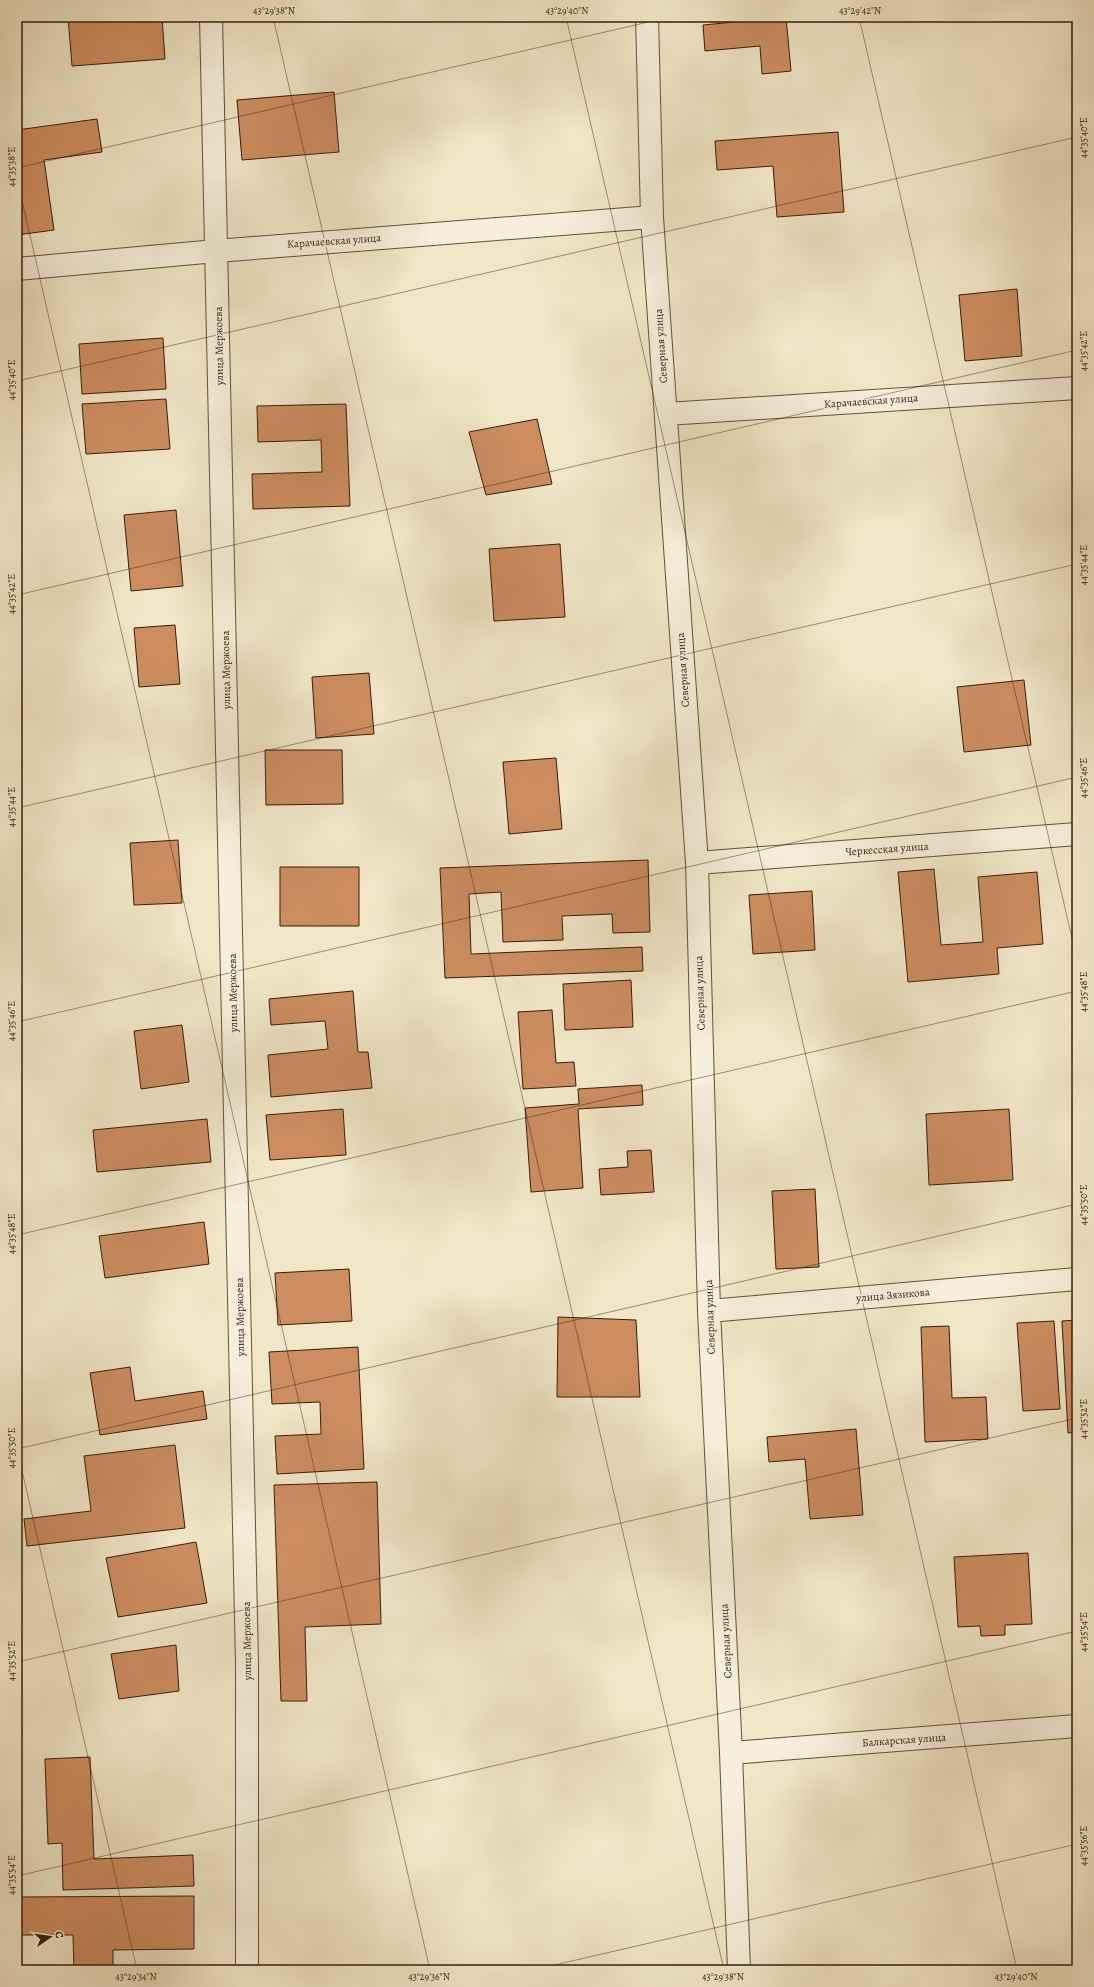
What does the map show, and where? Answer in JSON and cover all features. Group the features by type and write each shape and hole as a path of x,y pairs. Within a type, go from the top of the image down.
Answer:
{"street":[{"name":"улица Мержоева","path":"211,17 247,1655 246,1970"},
{"name":"Северная улица","path":"647,17 652,216 697,863 710,1312 731,1753 739,1970"},
{"name":"Карачаевская улица","path":"17,269 216,251 652,216"},
{"name":"Карачаевская улица","path":"666,414 1077,388"},
{"name":"Черкесская улица","path":"697,863 1077,834"},
{"name":"улица Зязикова","path":"710,1312 1077,1279"},
{"name":"Балкарская улица","path":"731,1753 1077,1726"}],"building":[{"path":"68,17 162,17 165,59 72,66"},
{"path":"786,17 791,71 762,74 760,46 705,51 703,25"},
{"path":"334,92 339,152 242,160 237,100"},
{"path":"97,119 102,152 44,160 54,230 17,235 17,130"},
{"path":"838,132 844,212 777,217 773,166 717,170 715,141"},
{"path":"1017,289 1022,356 965,361 959,295"},
{"path":"163,338 166,389 82,394 79,344"},
{"path":"166,399 170,449 86,454 82,404"},
{"path":"346,404 350,506 253,509 252,474 322,472 321,440 258,442 257,406"},
{"path":"537,419 552,484 486,495 469,432"},
{"path":"176,510 183,586 131,591 124,515"},
{"path":"560,544 565,617 494,621 489,549"},
{"path":"175,625 180,684 139,687 134,628"},
{"path":"369,673 374,734 316,738 312,677"},
{"path":"1024,680 1031,745 964,752 957,687"},
{"path":"265,750 342,750 343,804 266,805"},
{"path":"556,758 562,829 509,834 503,762"},
{"path":"178,840 182,903 134,905 130,843"},
{"path":"648,860 650,932 613,933 612,914 562,916 563,940 503,942 501,892 469,894 471,954 642,947 643,971 445,978 440,868"},
{"path":"280,867 359,867 359,926 280,926"},
{"path":"934,869 941,945 983,942 978,877 1037,872 1043,944 997,948 999,974 908,982 898,872"},
{"path":"812,891 815,950 753,954 749,895"},
{"path":"631,980 633,1027 565,1030 563,984"},
{"path":"353,991 358,1052 368,1052 372,1088 271,1097 268,1055 328,1049 325,1021 271,1025 269,999"},
{"path":"552,1010 556,1063 574,1062 576,1086 523,1089 518,1012"},
{"path":"182,1025 189,1082 141,1089 134,1031"},
{"path":"642,1085 643,1105 578,1109 583,1188 531,1192 525,1108 579,1104 578,1089"},
{"path":"343,1109 346,1155 270,1160 266,1115"},
{"path":"1009,1109 1013,1180 929,1185 926,1114"},
{"path":"207,1119 211,1162 97,1172 93,1130"},
{"path":"651,1150 654,1192 601,1195 599,1169 628,1167 627,1151"},
{"path":"815,1189 819,1267 776,1269 772,1191"},
{"path":"204,1222 209,1264 105,1278 99,1236"},
{"path":"349,1269 352,1321 278,1325 275,1273"},
{"path":"558,1317 636,1320 640,1397 557,1397"},
{"path":"1077,1320 1077,1432 1068,1433 1062,1321"},
{"path":"1054,1321 1060,1409 1023,1411 1017,1323"},
{"path":"949,1326 952,1398 986,1397 988,1439 925,1442 921,1327"},
{"path":"358,1347 364,1469 277,1474 275,1436 321,1434 320,1402 272,1404 269,1352"},
{"path":"130,1367 135,1401 203,1391 207,1419 100,1435 90,1373"},
{"path":"856,1429 863,1515 810,1519 805,1459 769,1462 767,1437"},
{"path":"175,1445 185,1528 27,1546 24,1519 91,1511 84,1456"},
{"path":"377,1482 381,1624 305,1627 307,1701 281,1701 274,1485"},
{"path":"196,1542 207,1603 118,1617 106,1558"},
{"path":"1028,1553 1032,1624 1005,1625 1005,1635 981,1636 980,1626 958,1627 954,1557"},
{"path":"176,1645 179,1691 119,1699 111,1654"},
{"path":"90,1757 94,1859 193,1855 194,1886 63,1890 62,1843 48,1844 45,1759"},
{"path":"194,1896 194,1949 113,1950 113,1970 74,1970 73,1935 17,1935 17,1897"}]}
